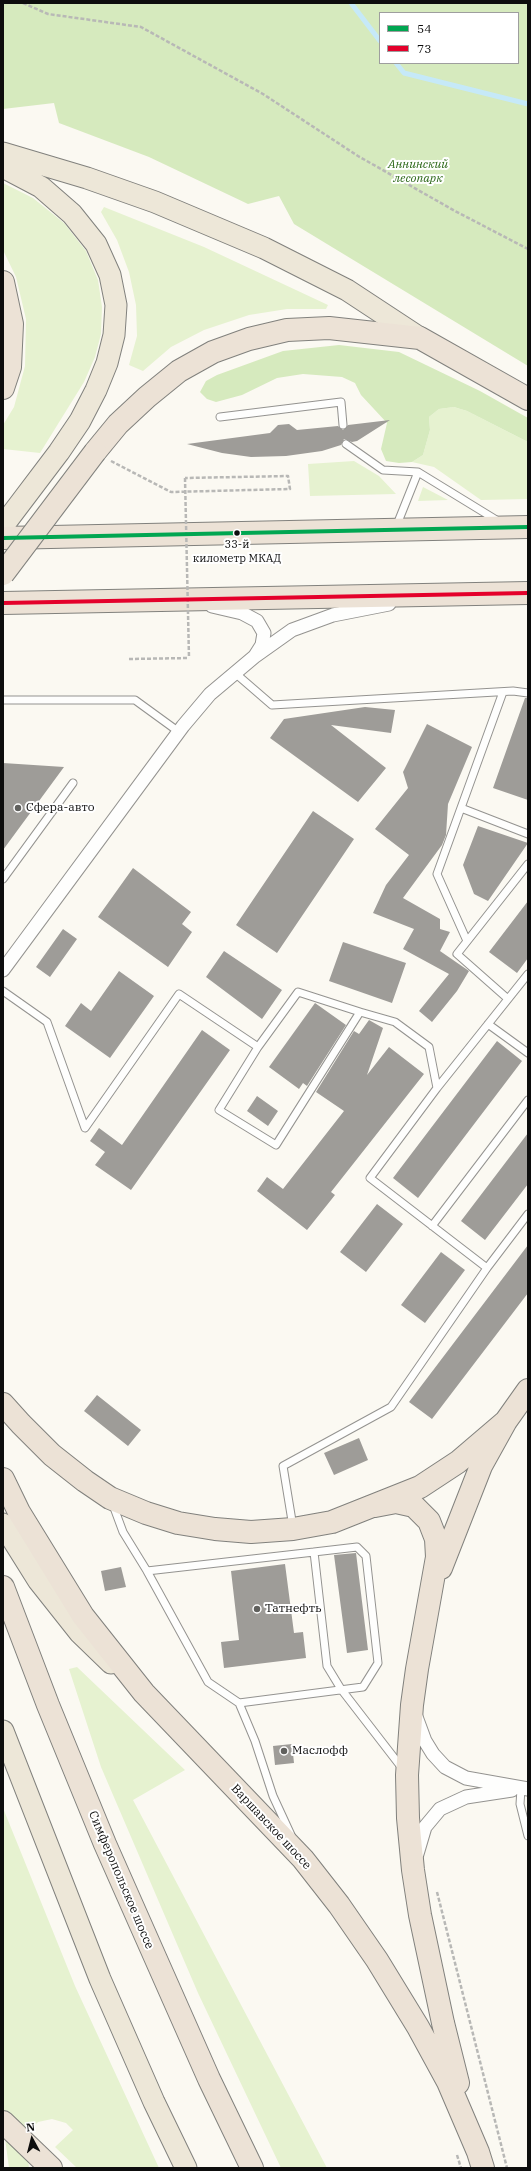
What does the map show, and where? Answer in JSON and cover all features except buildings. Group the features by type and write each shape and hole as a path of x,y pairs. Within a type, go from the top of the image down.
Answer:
{"highway":[{"path":"3,282 12,324 10,367 3,388"},
{"path":"3,574 95,452 118,424 147,397 179,371 213,352 249,339 287,330 329,328 370,331 420,338 528,399"},
{"path":"3,538 518,528"},
{"path":"3,603 528,594"},
{"path":"427,1621 442,1566 481,1466 506,1421 528,1390"},
{"path":"3,1404 52,1455 110,1498 146,1513 178,1523 208,1528 251,1532 293,1529 332,1522 420,1487 458,1462 506,1421"},
{"path":"3,1479 23,1519 83,1616 144,1693"},
{"path":"375,1506 396,1502 414,1506 429,1521 436,1539 437,1557 427,1621 417,1668 412,1705 407,1775 413,1870 443,2023 481,2160"},
{"name":"Симферопольское шоссе","path":"3,1587 48,1704 105,1844 210,2079 252,2168"},
{"name":"Варшавское шоссе","path":"144,1693 303,1859 339,1905 373,1954 418,2027 448,2082 481,2160"},
{"path":"3,2122 51,2168"}],"main road":[{"path":"3,153 87,178 155,202 264,248 347,290 420,338"},
{"path":"3,167 41,187 72,214 96,244 110,275 116,305 114,336 107,363 96,390 80,421 59,452 3,526"},
{"name":"Варшавское шоссе","path":"3,1524 38,1580 80,1633 144,1693"},
{"path":"3,1731 53,1864 100,1979 154,2102 186,2168"}],"street":[{"path":"3,970 179,732 210,694 254,657 292,630 333,615 446,595"},
{"path":"143,600 202,604 242,613 257,621 264,632 262,646 254,657"},
{"path":"412,1705 425,1741 433,1754 445,1767 466,1778 525,1789"},
{"path":"413,1870 423,1832 431,1818 440,1809 466,1797 525,1789"}],"lane":[{"path":"220,417 341,402 343,425"},
{"path":"346,444 383,470 418,472 518,528"},
{"path":"395,530 418,472"},
{"path":"235,673 272,705 502,692 528,694"},
{"path":"467,941 437,874 502,692"},
{"path":"3,700 135,700 179,732"},
{"path":"3,879 73,783"},
{"path":"461,808 528,834"},
{"path":"508,999 457,954 528,864"},
{"path":"487,1268 370,1178 437,1088 528,974"},
{"path":"3,992 47,1022 85,1128 179,994 258,1047"},
{"path":"360,1012 276,1145 219,1110 258,1047 298,992 395,1022 429,1047 437,1088"},
{"path":"488,1024 528,1053"},
{"path":"432,1226 528,1100"},
{"path":"293,1529 283,1466 391,1407 487,1268 528,1214"},
{"path":"110,1498 123,1532 147,1571 208,1682 239,1703 255,1741 273,1796 303,1859"},
{"path":"147,1571 357,1547 366,1556 378,1663 363,1687 239,1703"},
{"path":"314,1552 327,1666 341,1689 407,1775"},
{"path":"525,1789 520,1804 528,1836"}],"path":[{"path":"23,3 48,14 141,27 263,94 358,156 448,207 528,249"},
{"path":"95,452 171,492 290,489 288,476 185,478 189,658 129,659"},
{"path":"437,1888 507,2168"},
{"path":"456,2154 461,2168"}],"green space":[{"name":"Аннинский лесопарк","path":"3,3 528,3 528,366 294,224 279,196 248,204 149,157 59,123 54,103 3,109"},
{"path":"3,183 33,198 64,223 86,251 98,280 102,307 101,334 95,357 84,382 40,453 3,449 3,425 14,407 25,366 26,319 16,277 3,250"},
{"path":"104,207 204,247 328,305 326,309 287,309 249,315 204,330 171,347 143,371 129,365 137,336 136,305 129,272 117,240 101,212"},
{"path":"339,345 399,352 480,391 528,418 528,442 467,411 454,407 439,409 429,417 430,430 423,455 412,462 399,463 386,461 381,449 387,423 361,395 355,383 342,377 303,374 277,378 242,395 216,402 207,399 200,392 206,381 217,375 283,351"},
{"path":"454,407 467,411 528,442 528,499 481,500 434,467 412,462 423,455 430,430 429,417 439,409"},
{"path":"354,461 379,476 396,494 310,496 308,464"},
{"path":"423,487 448,500 418,501"},
{"path":"77,1667 185,1770 133,1800 327,2168 281,2168 198,1993 101,1767 69,1669"},
{"path":"3,1808 75,1986 159,2168 77,2168 55,2147 73,2130 66,2123 52,2119 38,2122 30,2130 26,2141 29,2168 9,2168 3,2123"}],"waterway":[{"path":"351,3 379,40"},
{"path":"397,64 404,73 528,104"}],"transit line":[{"name":"54","path":"3,538 528,527"},
{"name":"73","path":"3,603 528,593"}],"place":[{"name":"33-й километр МКАД","path":"237,533"},
{"name":"Сфера-авто","path":"18,808"},
{"name":"Татнефть","path":"257,1609"},
{"name":"Маслофф","path":"284,1751"}]}
